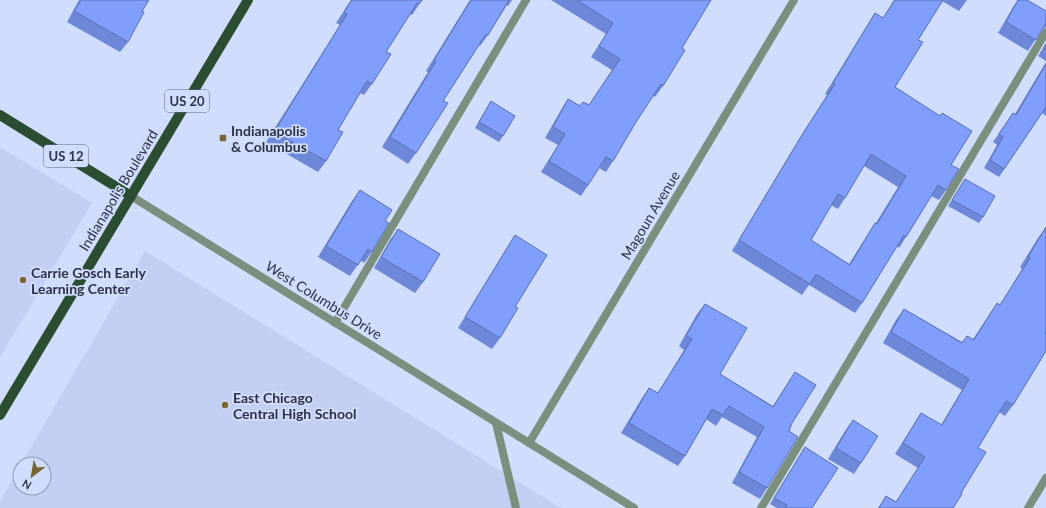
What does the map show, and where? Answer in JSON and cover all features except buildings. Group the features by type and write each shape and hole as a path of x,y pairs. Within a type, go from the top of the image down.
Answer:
{"main road":[{"name":"Indianapolis Boulevard","path":"1,412 248,0"},
{"name":"West Columbus Drive","path":"0,115 131,196"}],"street":[{"path":"335,323 526,0"},
{"name":"Magoun Avenue","path":"529,443 794,0"},
{"path":"762,508 1046,32"},
{"name":"West Columbus Drive","path":"131,196 634,508"},
{"path":"496,423 516,508"},
{"path":"1028,508 1046,478"}],"shaded area":[{"name":"Carrie Gosch Early Learning Center","path":"0,147 92,203 0,357"},
{"name":"East Chicago Central High School","path":"145,251 561,508 0,508 0,501 12,480 12,496 52,496 52,456 26,456"}],"place":[{"name":"Indianapolis & Columbus","path":"223,138"},
{"name":"Carrie Gosch Early Learning Center","path":"23,280"},
{"name":"East Chicago Central High School","path":"225,405"}]}
